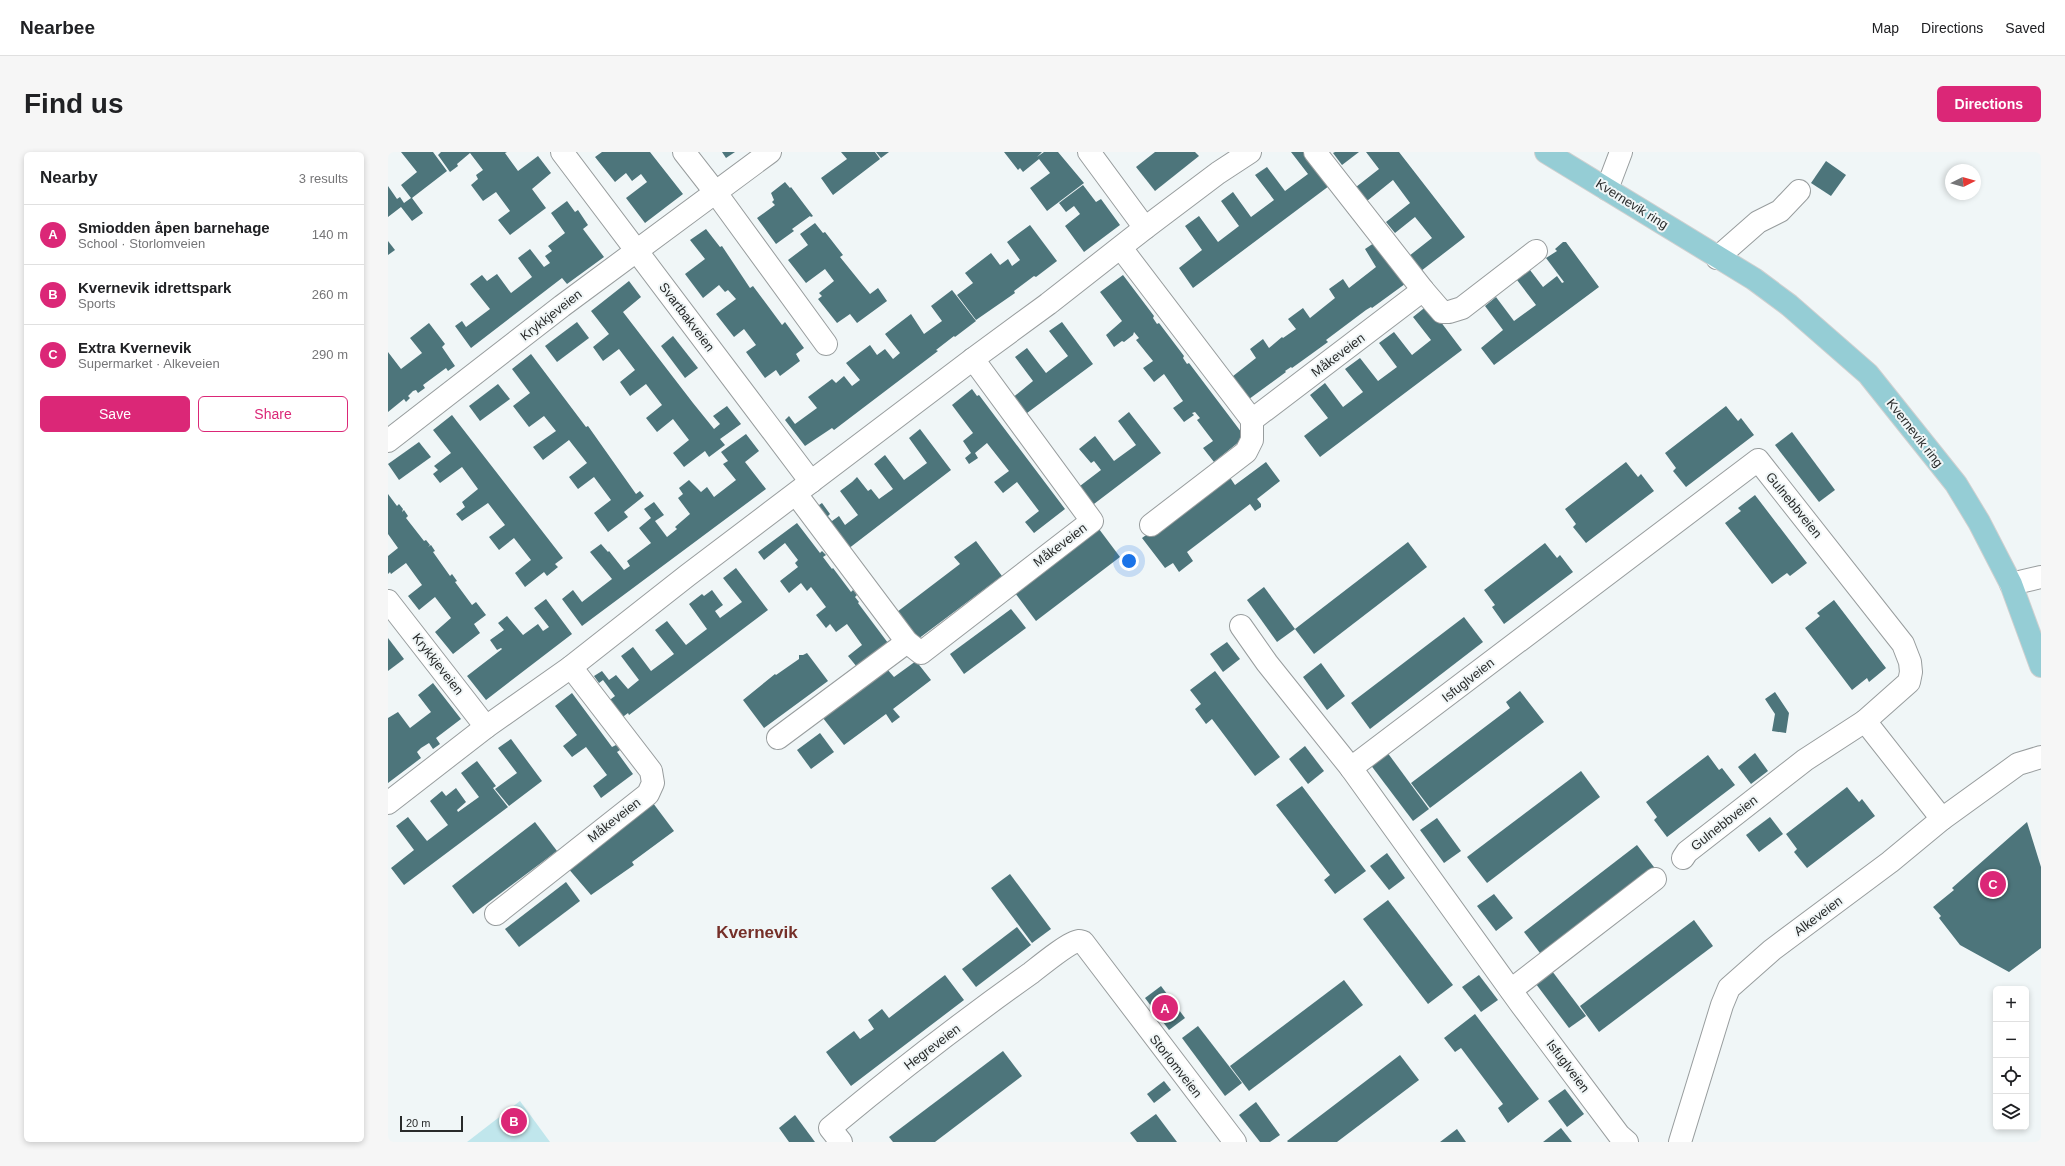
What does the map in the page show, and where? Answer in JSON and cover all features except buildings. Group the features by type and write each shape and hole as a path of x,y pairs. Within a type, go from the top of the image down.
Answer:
{"main road":[{"name":"Kvernevik ring","path":"1546,152 1717,258 1754,279 1789,305 1868,374 1956,484 1997,554 2011,584 2041,666"}],"street":[{"name":"Svartbakveien","path":"562,152 637,250 803,488"},
{"path":"684,152 716,193 826,344"},
{"name":"Krykkjeveien","path":"388,441 637,250 770,152"},
{"path":"1089,152 1145,228"},
{"path":"388,803 486,727 571,667 803,488 1121,248 1145,228 1218,173 1250,152"},
{"path":"1315,152 1442,312 1449,312 1462,308 1536,251"},
{"path":"1607,189 1621,152"},
{"path":"1717,258 1758,222 1780,211 1799,191"},
{"path":"1121,248 1252,420 1252,440 1246,452 1151,526"},
{"name":"Måkeveien","path":"1252,420 1424,290"},
{"name":"Måkeveien","path":"803,488 907,642 921,653 1092,521 973,359"},
{"name":"Gulnebbveien","path":"1585,592 1758,460 1904,644 1910,662 1911,672 1908,682 1865,721 1804,760 1687,852 1683,858"},
{"path":"2011,584 2041,577"},
{"name":"Isfuglveien","path":"1351,768 1585,592"},
{"name":"Krykkjeveien","path":"388,601 486,727"},
{"name":"Isfuglveien","path":"1241,626 1267,663 1351,768 1511,990 1620,1135 1627,1142"},
{"path":"778,738 907,642"},
{"name":"Måkeveien","path":"496,914 648,794 653,782 651,771 571,667"},
{"path":"1865,721 1942,819"},
{"name":"Alkeveien","path":"1680,1142 1722,1005 1729,988 1772,950 1884,866 1942,819 2018,764 2041,757"},
{"path":"1511,990 1655,879"},
{"name":"Storlomveien","path":"1050,958 1076,941 1083,942 1235,1142"},
{"name":"Hegreveien","path":"841,1142 830,1128 884,1083 1050,958"}],"shaded area":[{"path":"520,1101 550,1142 467,1142"}],"place":[{"name":"Extra Kvernevik","path":"1993,884"},
{"name":"Smiodden åpen barnehage","path":"1165,1008"},
{"name":"Kvernevik idrettspark","path":"514,1121"}],"district":[{"name":"Kvernevik","path":"757,932"}]}
